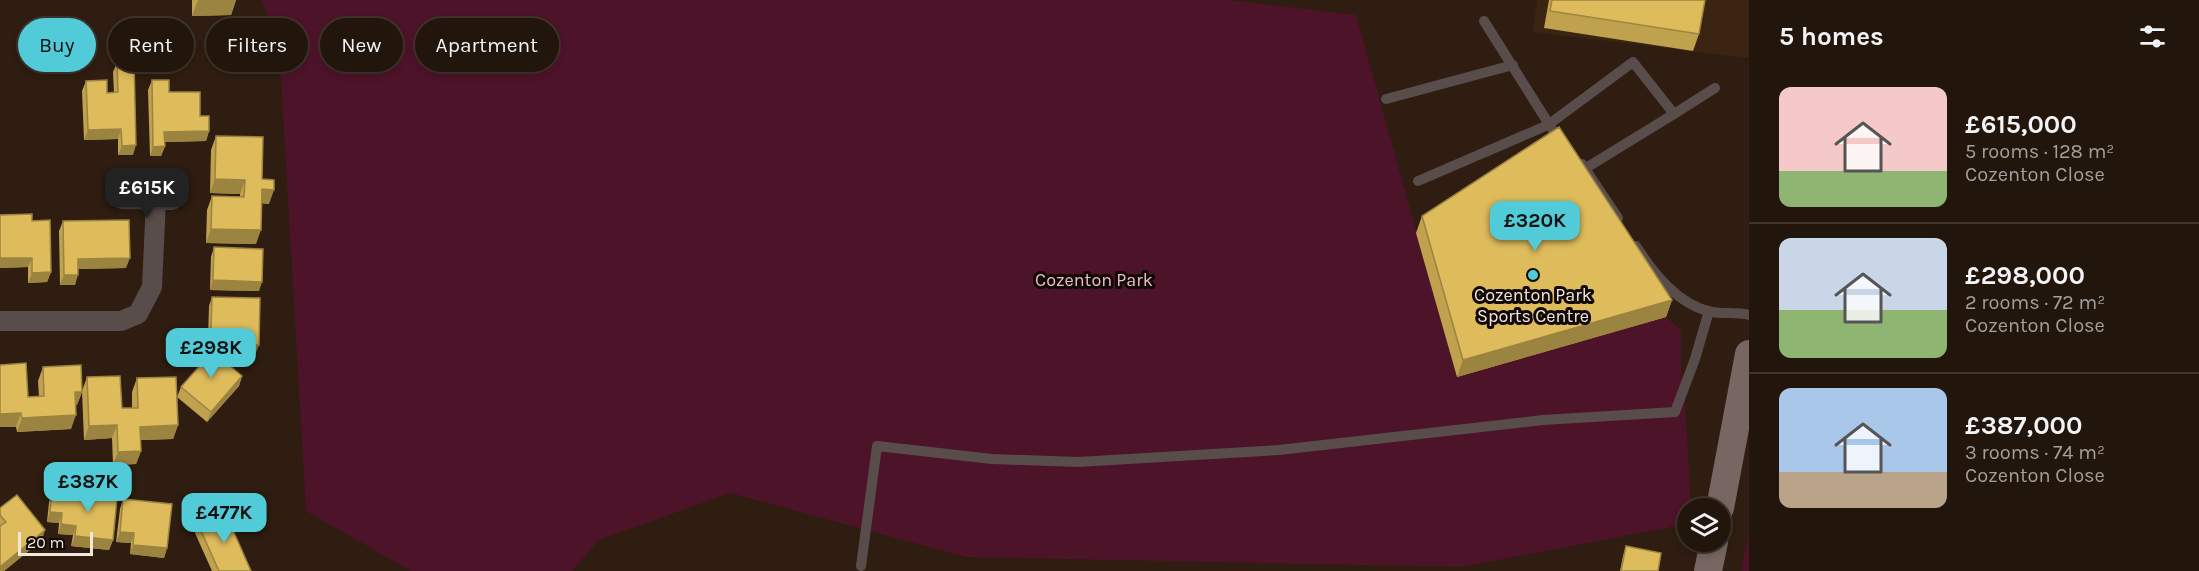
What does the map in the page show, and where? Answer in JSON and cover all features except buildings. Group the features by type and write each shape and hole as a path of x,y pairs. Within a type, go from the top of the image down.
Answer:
{"street":[{"path":"0,321 121,321 138,314 152,287 164,200 122,199"},
{"path":"1722,498 1749,354"},
{"path":"1708,571 1712,552"}],"lane":[{"path":"1484,21 1552,129"},
{"path":"1418,182 1552,129 1634,62 1674,114"},
{"path":"1386,99 1513,65"},
{"path":"1715,88 1674,114 1582,164 1640,252 1669,288 1685,302 1709,311 1749,315"},
{"path":"861,566 877,446 992,459 1078,462 1279,450 1542,420 1676,412 1709,311"}],"shaded area":[{"path":"1537,0 1749,0 1749,58 1533,32"}],"green space":[{"name":"Cozenton Park","path":"262,0 1229,0 1356,15 1457,377 1666,317 1681,330 1681,368 1690,498 1677,498 1677,526 1462,567 966,557 730,493 599,540 572,571 411,571 306,511 281,72 308,72 308,18 269,18"},
{"path":"1749,531 1749,571 1741,571"}],"place":[{"name":"Cozenton Park Sports Centre","path":"1533,275"}]}
